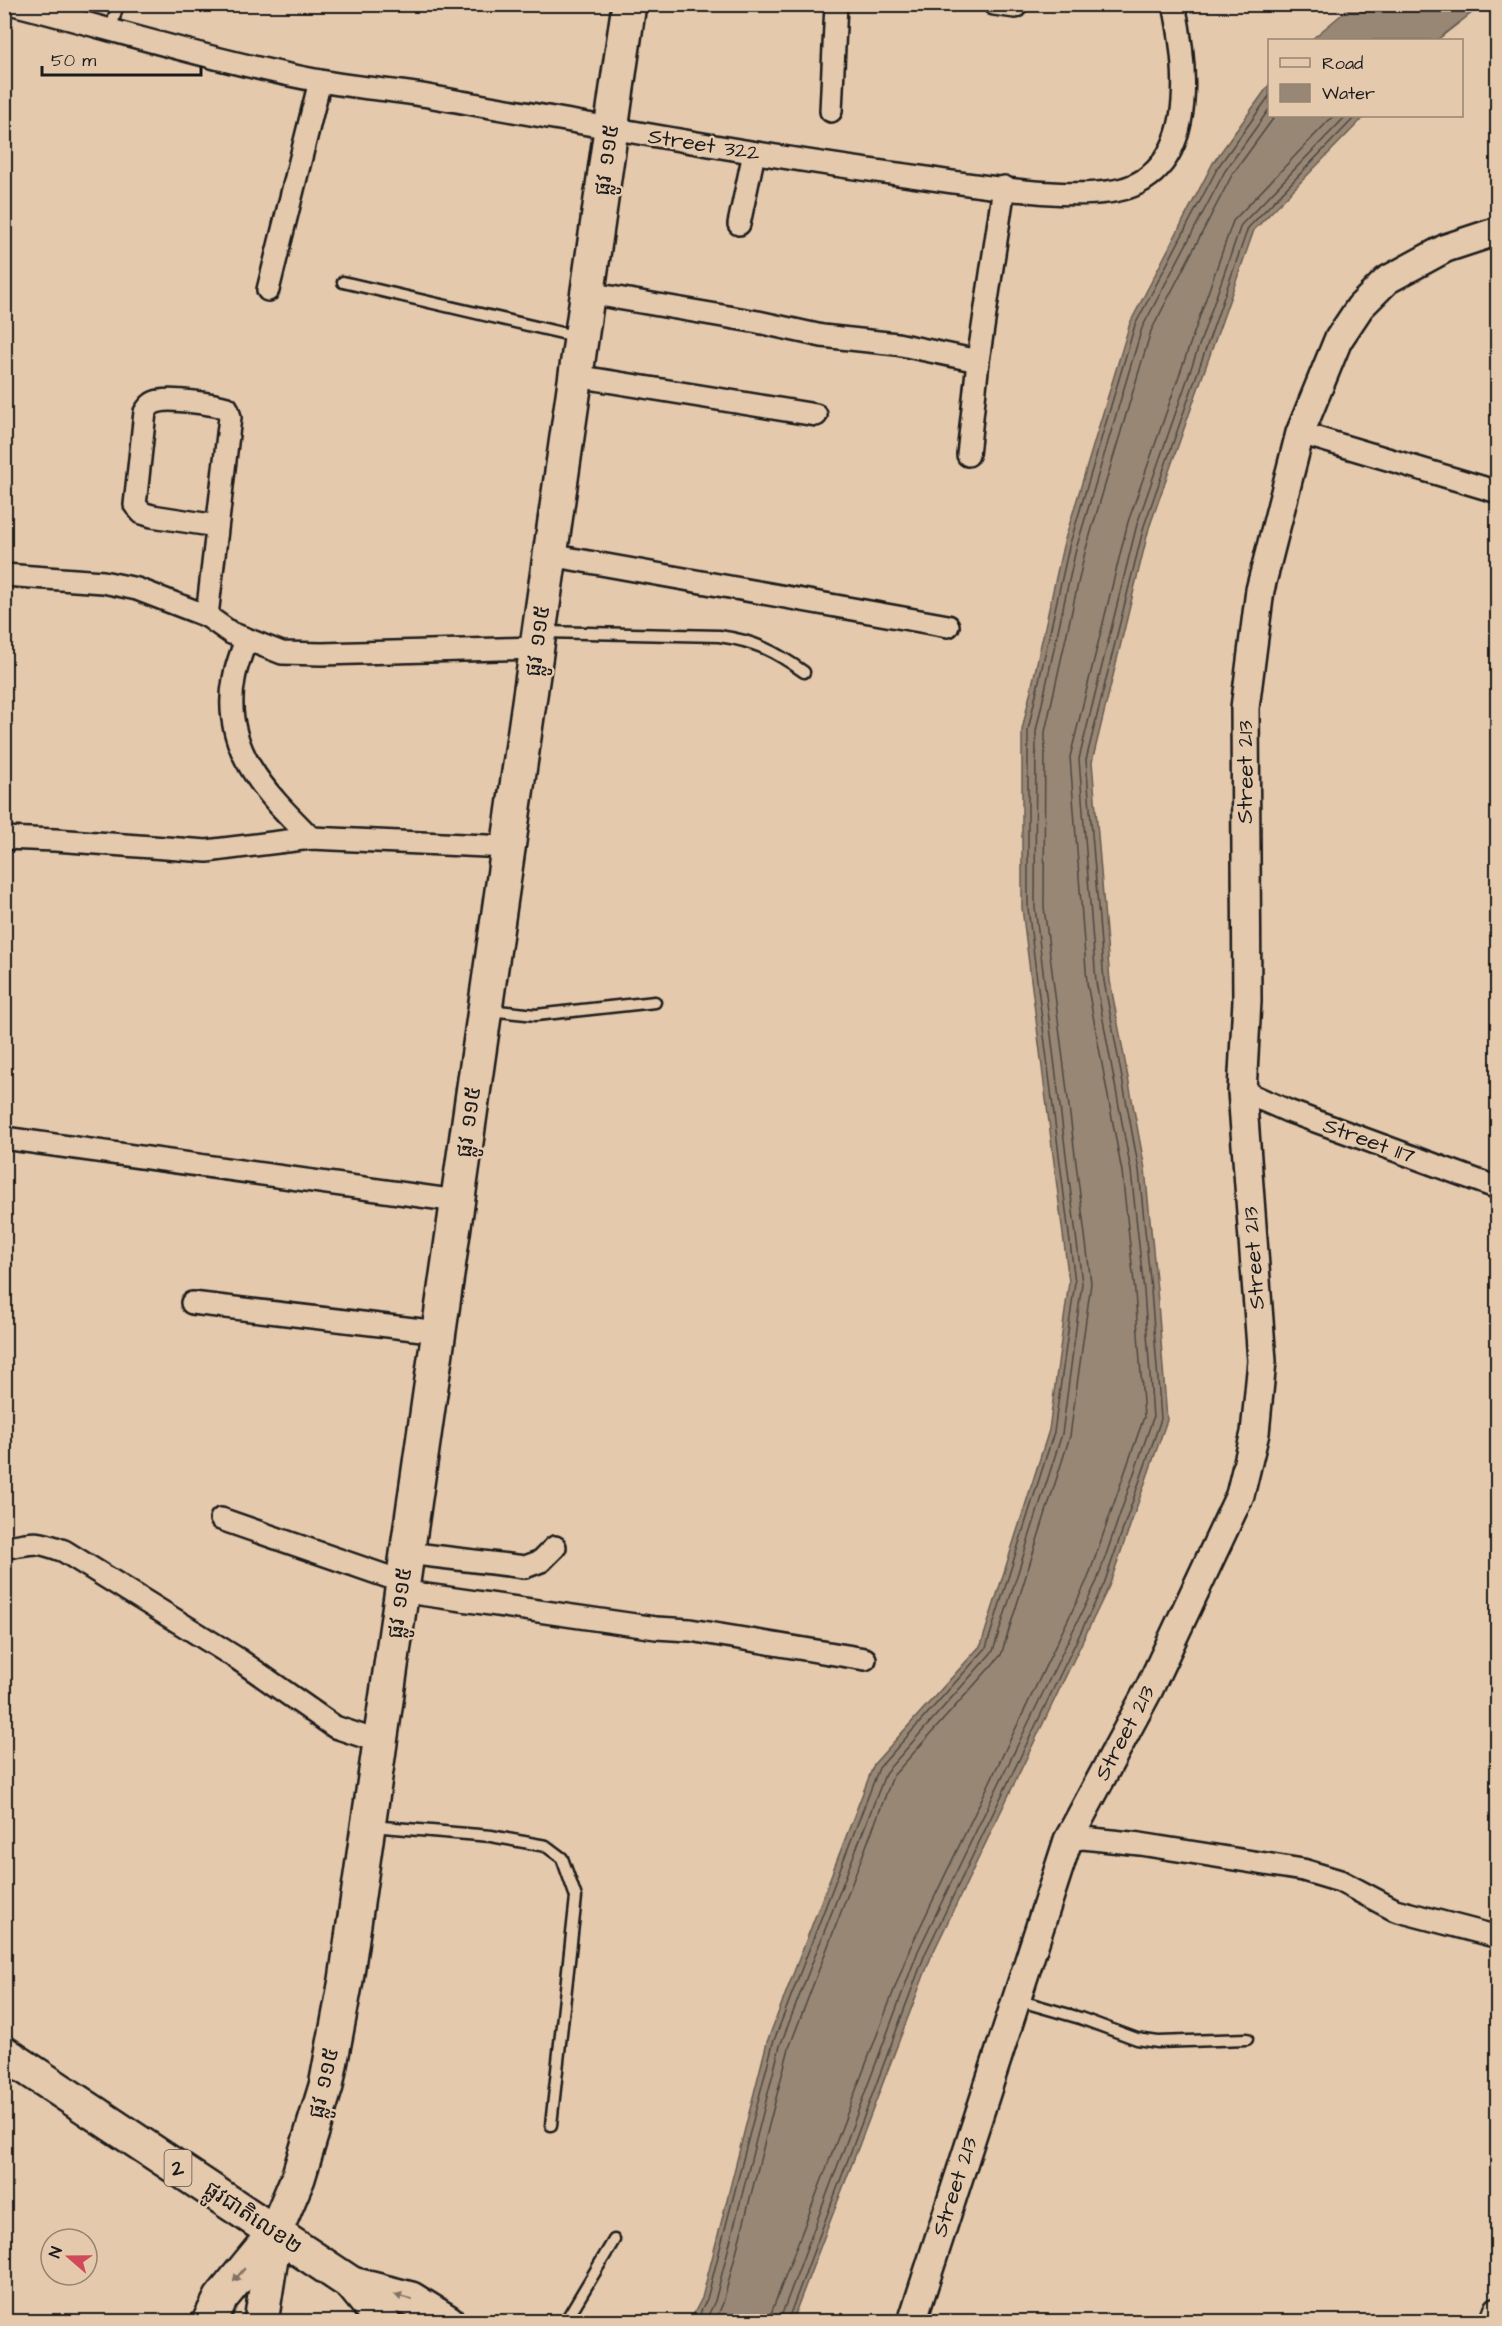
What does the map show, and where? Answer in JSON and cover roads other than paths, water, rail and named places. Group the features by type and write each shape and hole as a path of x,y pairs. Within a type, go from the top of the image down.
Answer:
{"main road":[{"name":"ផ្លូវ ១១៥","path":"275,2232 298,2178 326,2086 346,1980 629,4"},
{"name":"ផ្លូវជាតិលេខ២","path":"4,2053 352,2284 383,2322"},
{"path":"209,2322 221,2298 275,2232"},
{"path":"261,2322 275,2232"},
{"name":"ផ្លូវជាតិលេខ២","path":"352,2284 411,2299 448,2322"}],"street":[{"name":"Street 322","path":"13,4 200,53 320,81 430,96 754,153 1058,193 1110,192 1133,186 1154,172 1167,154 1182,118 1185,75 1174,4"},
{"path":"831,111 836,4"},
{"path":"993,4 1015,7"},
{"path":"268,290 320,81"},
{"path":"739,224 754,153"},
{"path":"968,455 978,361 1004,187"},
{"name":"Street 213","path":"912,2322 1068,1840 1149,1689 1240,1495 1255,1433 1262,1361 1242,1091 1247,1001 1245,708 1260,590 1300,434 1338,340 1360,307 1387,280 1446,248 1497,231"},
{"path":"588,293 758,322 822,336 897,344 978,361"},
{"path":"576,376 816,416"},
{"path":"207,616 230,417 227,408 216,405 161,400 150,404 145,412 135,505 142,513 152,516 217,526"},
{"path":"1300,434 1497,492"},
{"path":"550,555 948,626"},
{"path":"4,575 103,582 136,589 207,616 231,633 282,653 312,654 538,640"},
{"path":"246,639 234,680 232,726 244,759 273,800 311,838"},
{"path":"4,838 207,851 311,838 508,847"},
{"name":"Street 117","path":"1242,1091 1288,1111 1497,1188"},
{"path":"4,1138 457,1201"},
{"path":"192,1303 439,1332"},
{"path":"221,1519 403,1577 525,1567 541,1561 555,1547"},
{"path":"4,1548 32,1542 44,1543 64,1551 238,1659 335,1727 380,1742"},
{"path":"403,1577 413,1593 656,1628 690,1630 865,1659"},
{"path":"1068,1840 1083,1838 1150,1845 1303,1870 1340,1881 1395,1910 1497,1937"},
{"path":"1494,2322 1497,2311"}],"lane":[{"path":"111,29 118,4"},
{"path":"343,282 581,338"},
{"path":"538,640 719,636 742,639 777,653 804,672"},
{"path":"485,1010 536,1015 655,1002"},
{"path":"368,1826 513,1840 546,1846 562,1858 576,1898 551,2125"},
{"path":"1015,1999 1080,2018 1137,2039 1158,2042 1247,2039"},
{"path":"565,2322 614,2240"}],"water":[{"path":"1353,4 1482,5 1438,39 1312,39"},
{"path":"1268,86 1268,117 1364,117 1254,230 1149,528 1092,762 1110,981 1145,1169 1167,1420 1109,1586 931,1957 792,2321 690,2321 702,2298 767,2042 874,1764 981,1645 1049,1430 1069,1282 1022,908 1022,730 1063,546 1130,323 1213,163"}]}
